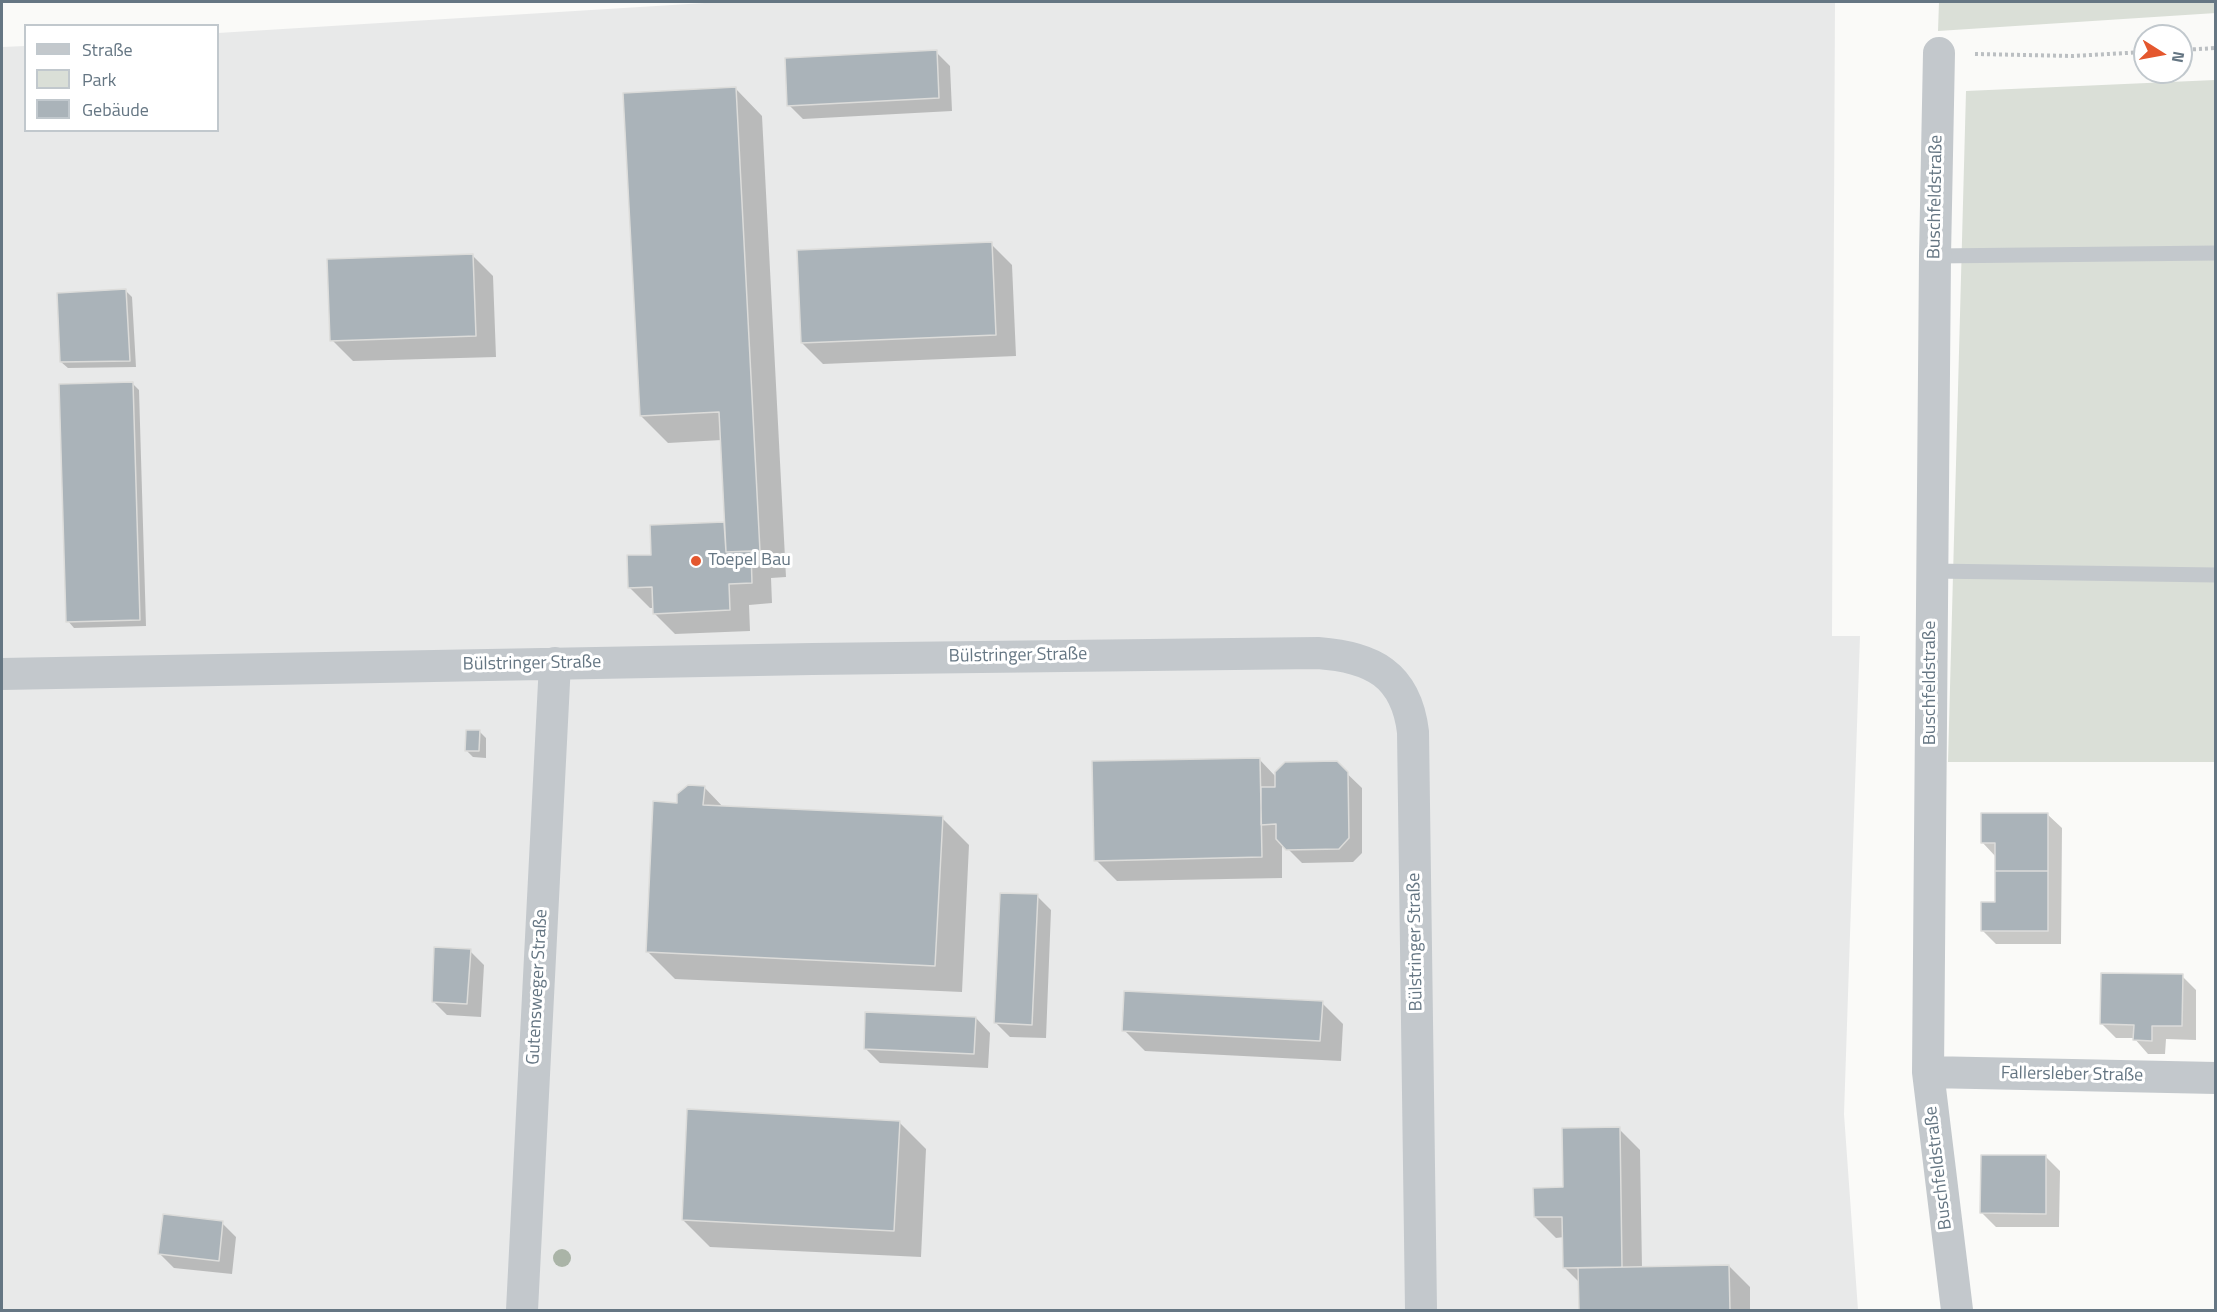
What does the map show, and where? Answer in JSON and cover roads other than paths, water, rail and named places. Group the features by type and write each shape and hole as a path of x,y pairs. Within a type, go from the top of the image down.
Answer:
{"street":[{"name":"Buschfeldstraße","path":"1939,53 1935,256 1928,1072 1957,1311"},
{"name":"Bülstringer Straße","path":"2,674 555,663 1318,653 1370,663 1383,672 1403,694 1410,713 1413,732 1421,1311"},
{"name":"Gutensweger Straße","path":"522,1311 555,663"},
{"name":"Fallersleber Straße","path":"1928,1072 2216,1078"}],"lane":[{"path":"1935,256 2216,254"},
{"path":"1932,571 2216,575"}],"place":[{"name":"Toepel Bau","path":"696,561"}]}
